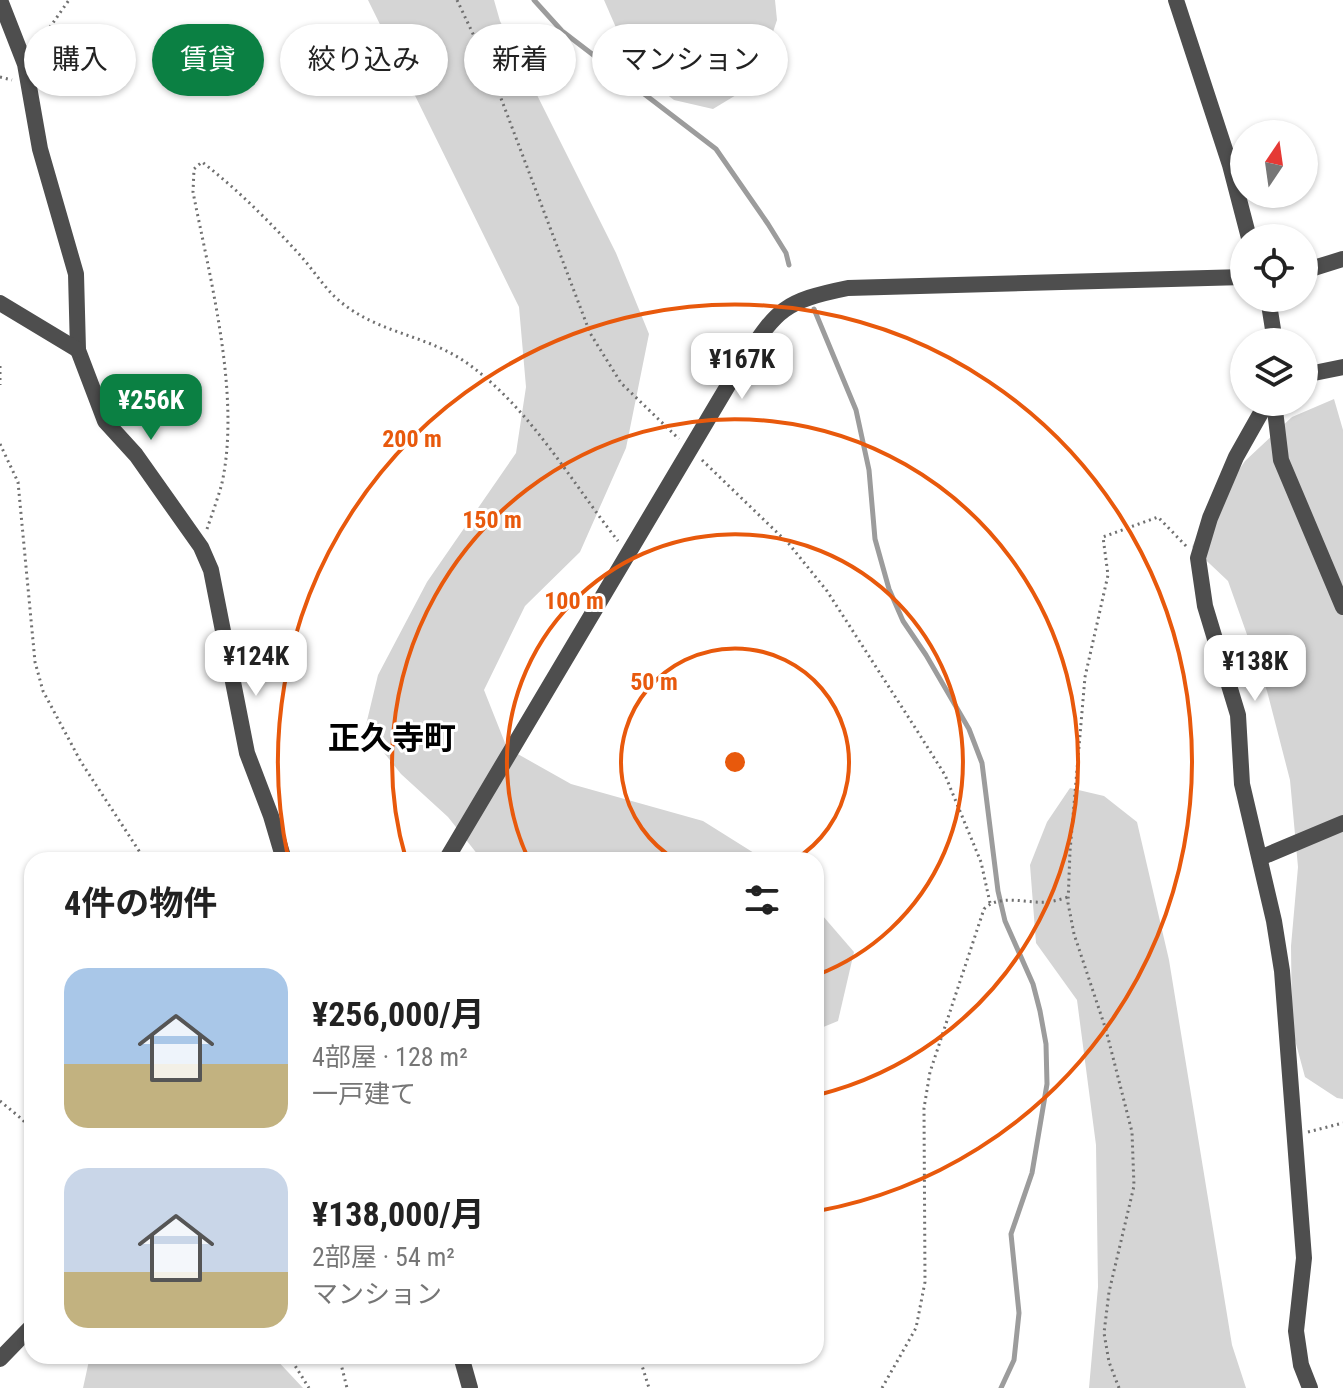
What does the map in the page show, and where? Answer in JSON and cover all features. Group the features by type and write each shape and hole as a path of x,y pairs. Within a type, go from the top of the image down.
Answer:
{"street":[{"path":"0,0 24,61"},
{"path":"1176,0 1230,165 1245,224"},
{"path":"31,96 40,149 76,274 78,350 105,421 136,455 201,547 211,570 247,753 282,852"},
{"path":"1318,267 1343,259"},
{"path":"451,852 739,367 773,317 787,306 812,295 848,288 1230,277"},
{"path":"0,303 78,350"},
{"path":"1318,372 1343,367"},
{"path":"1259,416 1236,457 1210,518 1198,558 1205,606 1238,715 1242,784 1274,921 1282,971 1304,1258 1296,1331 1301,1365 1310,1388"},
{"path":"1276,416 1281,460 1343,607"},
{"path":"1260,858 1343,823"},
{"path":"0,1359 24,1334"},
{"path":"463,1364 470,1388"}],"path":[{"path":"52,24 69,0"},
{"path":"457,0 491,72 590,333 621,383 789,544 835,603 945,775 981,862 991,903"},
{"path":"201,547 222,482 227,428 222,340 193,192 194,169 202,162 232,185 334,295 360,316 431,344 462,360 488,381 533,428 627,553"},
{"path":"0,366 0,385"},
{"path":"0,444 18,482 35,662 43,691 81,762 140,852"},
{"path":"1119,1388 1109,1362 1104,1333 1109,1292 1134,1186 1132,1132 1106,1030 1074,934 1068,897 1085,677 1108,575 1103,537 1158,517 1198,558"},
{"path":"882,1388 916,1328 925,1282 924,1108 930,1072 984,909 991,903 1004,901 1049,902 1068,897"},
{"path":"0,1101 24,1121"},
{"path":"1296,1136 1343,1123"},
{"path":"294,1364 309,1388"},
{"path":"341,1364 347,1388"},
{"path":"642,1364 649,1388"}],"shaded area":[{"path":"368,0 494,0 502,24 464,24 464,96 538,96 616,253 649,334 626,448 580,552 525,606 484,690 507,748 571,784 703,821 752,852 476,852 448,817 401,774 365,729 378,675 427,582 516,453 526,387 519,307 415,96 448,96 448,24 380,24"},
{"path":"604,0 775,0 777,20 776,24 614,24"},
{"path":"669,96 734,96 713,109"},
{"path":"1334,399 1343,430 1343,1099 1305,1077 1292,1029 1291,946 1298,867 1290,780 1267,691 1228,581 1192,547 1205,520 1245,461 1292,417 1318,416 1318,406"},
{"path":"1070,788 1104,796 1137,822 1169,960 1232,1345 1246,1388 1089,1388 1098,1287 1096,1145 1077,1000 1036,943 1030,865 1047,822"},
{"path":"824,917 854,952 838,1021 824,1027"},
{"path":"88,1364 280,1364 303,1388 83,1388"}],"waterway":[{"path":"534,0 562,31 716,149 768,224 786,253 789,265"},
{"path":"814,309 856,410 869,470 875,539 889,589 903,621 969,729 982,763 998,891 1005,921 1033,984 1046,1044 1047,1084 1032,1173 1011,1234 1019,1313 1014,1360 1001,1388"}],"district":[{"name":"正久寺町","path":"392,738"}]}
